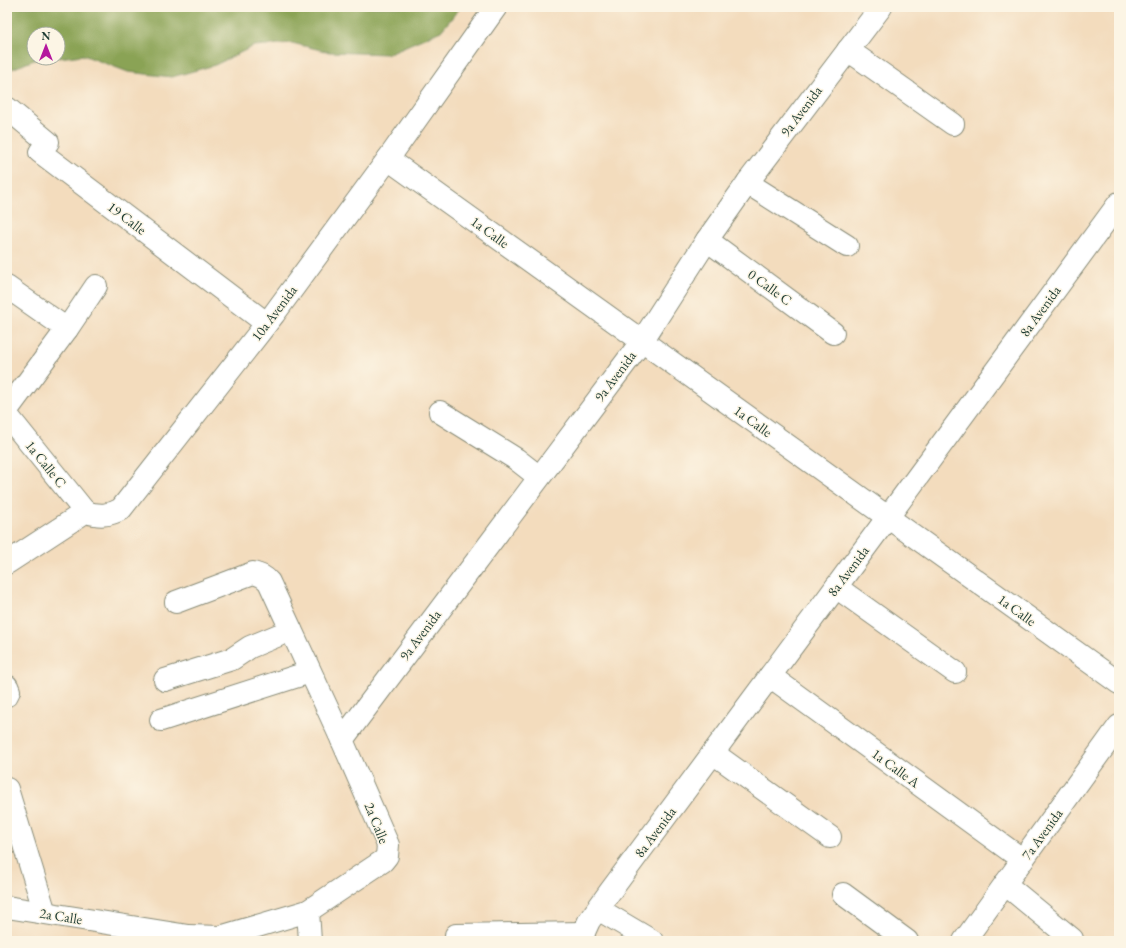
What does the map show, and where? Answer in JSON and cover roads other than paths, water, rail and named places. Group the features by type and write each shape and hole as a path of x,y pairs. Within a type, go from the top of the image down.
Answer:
{"street":[{"name":"10a Avenida","path":"85,512 96,515 105,515 114,513 121,509 266,324 388,159 496,7"},
{"name":"9a Avenida","path":"342,740 642,341 707,240 748,182 881,7"},
{"path":"848,50 953,124"},
{"name":"19 Calle","path":"7,108 48,142 40,152 266,324"},
{"name":"1a Calle","path":"388,159 1119,683"},
{"path":"748,182 847,246"},
{"name":"8a Avenida","path":"582,937 598,909 1119,203"},
{"name":"0 Calle C","path":"707,240 833,333"},
{"path":"7,410 67,329 96,286"},
{"path":"7,287 67,329"},
{"path":"440,412 516,460 539,477"},
{"name":"1a Calle C","path":"7,415 85,512"},
{"path":"7,563 85,512"},
{"name":"2a Calle","path":"7,906 188,936 220,937 308,910 383,861 388,851 388,845 342,740 269,582 262,575 253,573 176,602"},
{"path":"836,588 955,672"},
{"path":"165,680 232,659 250,647 291,630"},
{"path":"161,720 310,672"},
{"name":"1a Calle A","path":"770,676 1022,860"},
{"path":"7,686 9,691 7,695"},
{"name":"7a Avenida","path":"964,941 1119,726"},
{"path":"713,753 830,837"},
{"path":"7,789 45,913"},
{"path":"1005,884 1072,939"},
{"path":"843,894 907,941"},
{"path":"598,909 652,941"},
{"path":"308,910 310,941"},
{"path":"456,935 582,937"}]}
